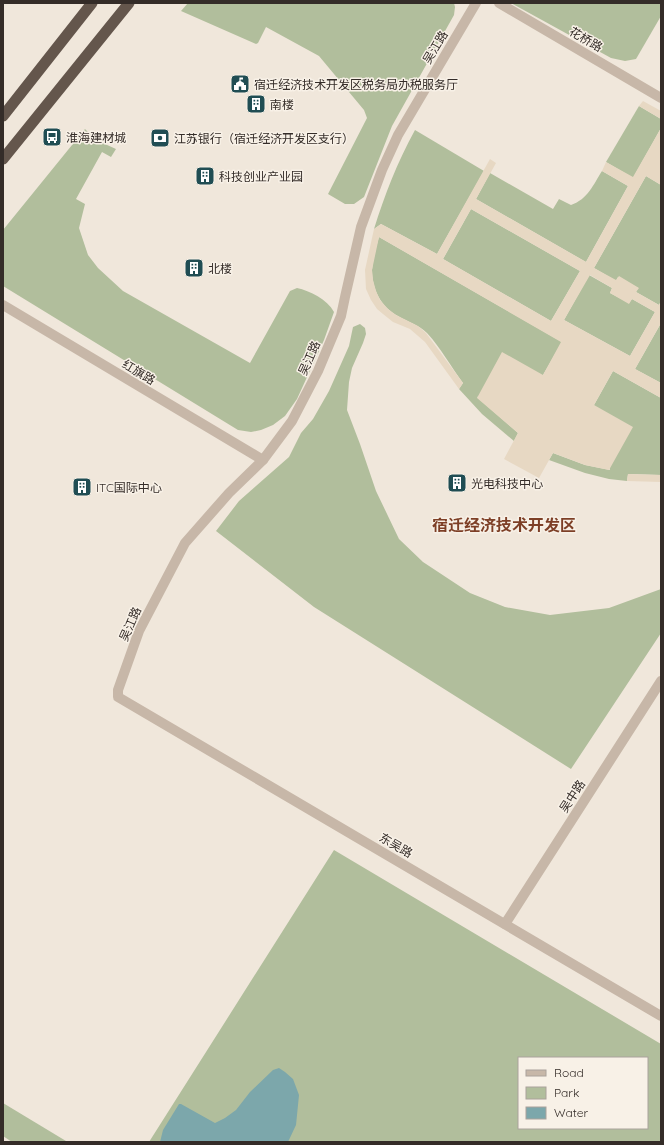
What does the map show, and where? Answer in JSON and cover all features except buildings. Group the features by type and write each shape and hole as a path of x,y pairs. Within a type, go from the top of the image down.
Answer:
{"highway":[{"path":"3,116 92,3"},
{"path":"3,159 129,3"}],"street":[{"name":"吴江路","path":"118,696 118,690 139,630 185,543 229,492 263,460 292,421 318,371 341,316 361,227 382,170 398,135 476,3"},
{"name":"花桥路","path":"498,3 661,98"},
{"name":"红旗路","path":"3,305 263,460"},
{"name":"吴中路","path":"505,924 661,681"},
{"name":"东吴路","path":"118,696 661,1016"}],"green space":[{"path":"188,3 454,3 455,7 454,15 392,126 364,197 354,204 345,204 328,194 367,118 364,110 319,56 266,27 258,43 256,44 181,11"},
{"path":"511,3 661,3 661,16 636,59 625,61 611,58"},
{"path":"639,106 661,119 661,128 633,178 606,162"},
{"path":"85,129 96,140 116,149 111,157 102,152 76,199 85,204 79,228 88,255 98,268 123,291 250,363 290,291 297,288 313,293 323,299 331,307 334,312 324,340 297,399 285,416 273,425 251,432 238,430 3,286 3,230"},
{"path":"415,130 484,171 437,254 381,224 374,229 392,179"},
{"path":"602,171 628,186 586,262 476,199 490,173 553,209 559,199 571,205 586,195"},
{"path":"646,176 661,185 661,301 659,305 636,292 638,288 618,277 616,281 594,268"},
{"path":"471,209 580,271 551,321 443,259"},
{"path":"379,237 562,342 543,375 477,397 518,433 514,441 482,414 459,389 463,383 427,333 392,312 382,302 376,291 372,277 372,270"},
{"path":"589,275 612,288 610,293 629,303 632,299 655,312 630,356 564,320"},
{"path":"661,323 661,383 635,369"},
{"path":"360,324 365,328 366,334 352,368 349,382 347,410 376,491 399,539 423,562 470,593 505,607 550,615 609,608 661,589 661,633 571,769 314,607 216,531 239,501 289,457 301,433 313,419 329,391 349,346 353,327"},
{"path":"613,371 661,398 661,475 628,474 627,481 609,479 585,473 549,460 553,453 585,465 610,470 594,405"},
{"path":"334,850 661,1044 661,1142 149,1142"},
{"path":"3,1103 66,1141 12,1142 3,1136"}],"shaded area":[{"path":"643,101 661,111 661,119 639,106"},
{"path":"661,128 661,185 646,176 594,268 616,280 619,276 639,288 636,292 659,305 661,301 661,323 635,369 661,383 661,398 613,371 594,405 633,427 609,470 585,465 553,453 539,478 504,459 518,433 477,398 502,352 543,375 561,342 379,237 372,270 373,280 380,300 396,315 418,326 426,333 463,383 459,389 425,342 410,329 393,322 377,309 371,300 366,289 365,270 374,229 381,224 437,254 490,159 496,163 476,199 586,262 628,186 602,171 606,162 633,177","holes":["471,209 580,271 551,321 443,259","590,275 612,288 610,293 629,304 632,299 655,312 630,356 564,320"]},
{"path":"628,474 661,475 661,482 627,481"}],"water":[{"path":"279,1068 293,1079 299,1095 296,1125 288,1142 160,1142 163,1130 179,1104 215,1123 236,1110 250,1092 273,1070"}],"place":[{"name":"宿迁经济技术开发区税务局办税服务厅","path":"240,84"},
{"name":"南楼","path":"256,104"},
{"name":"淮海建材城","path":"52,137"},
{"name":"江苏银行（宿迁经济开发区支行）","path":"160,138"},
{"name":"科技创业产业园","path":"205,176"},
{"name":"北楼","path":"194,268"},
{"name":"光电科技中心","path":"457,483"},
{"name":"ITC国际中心","path":"82,487"}],"district":[{"name":"宿迁经济技术开发区","path":"504,525"}]}
